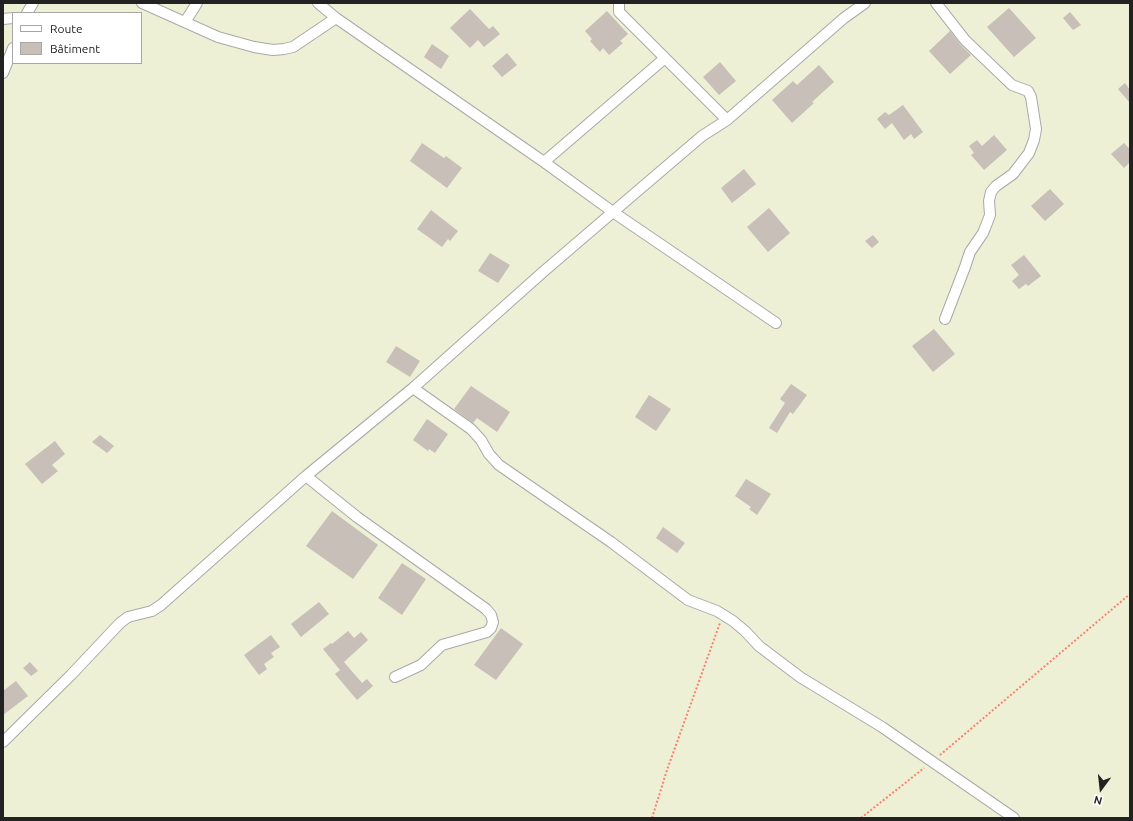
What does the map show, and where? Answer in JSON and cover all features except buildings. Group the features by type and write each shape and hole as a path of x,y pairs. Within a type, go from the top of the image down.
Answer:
{"street":[{"path":"28,12 33,3"},
{"path":"142,3 218,37 254,48 284,49 293,47 336,18"},
{"path":"186,22 197,3"},
{"path":"318,3 336,18 544,162 613,212 776,323"},
{"path":"619,3 619,12 727,120"},
{"path":"3,742 71,675 120,623 128,617 152,611 161,606 306,476 412,388 613,212 702,136 727,120 844,18 865,3"},
{"path":"936,3 965,40 1012,85 1028,91 1031,97 1036,129 1029,153 1013,174 996,186 991,192 989,201 990,215 983,233 970,252 966,267 945,318"},
{"path":"3,73 12,50"},
{"path":"544,162 665,58"},
{"path":"412,388 471,429 499,464 611,542 688,600 723,614 745,631 759,646 800,677 882,726 1014,818"},
{"path":"306,476 357,518 491,615 493,622 491,628 487,632 442,645 421,664 394,677"}],"path":[{"path":"861,818 932,762 1130,594"},
{"path":"652,818 723,614"}],"green space":[{"path":"3,3 1130,3 1130,818 3,818"}]}
